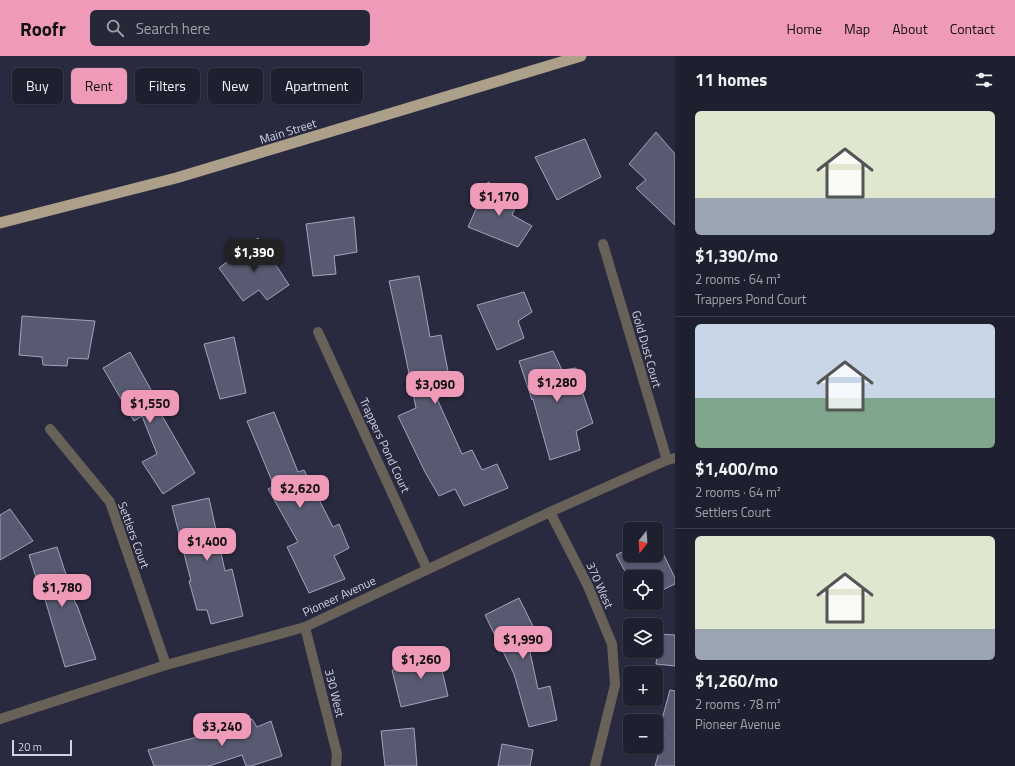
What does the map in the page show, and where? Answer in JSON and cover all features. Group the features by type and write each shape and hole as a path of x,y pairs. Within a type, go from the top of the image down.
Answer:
{"highway":[{"name":"Main Street","path":"0,223 176,178 581,56"}],"street":[{"name":"Gold Dust Court","path":"603,244 671,459"},
{"name":"Trappers Pond Court","path":"318,332 427,569"},
{"name":"Settlers Court","path":"50,429 110,502 166,666"},
{"name":"Pioneer Avenue","path":"0,719 166,666 305,627 550,512 671,459"},
{"name":"370 West","path":"550,512 587,584 612,644 615,685 595,766"},
{"name":"330 West","path":"305,627 337,754 336,766"}],"building":[{"path":"656,132 675,154 675,225 636,188 646,180 629,164"},
{"path":"585,139 601,177 557,200 535,157"},
{"path":"488,182 519,199 512,215 532,226 518,247 468,227"},
{"path":"354,217 357,252 334,256 336,274 313,276 306,224"},
{"path":"258,238 289,285 267,300 259,290 243,301 219,268"},
{"path":"419,276 430,337 441,335 451,387 433,390 462,454 472,450 482,470 497,464 508,488 464,506 455,489 439,496 425,472 398,416 416,408 389,281"},
{"path":"524,292 532,312 518,321 524,338 497,350 477,305"},
{"path":"22,316 95,321 88,359 68,358 67,366 43,365 42,357 19,355"},
{"path":"234,337 246,393 220,399 204,344"},
{"path":"553,351 562,370 576,368 593,423 576,431 580,450 550,460 533,399 532,400 519,361"},
{"path":"130,352 160,406 157,407 195,473 163,494 142,462 157,454 142,416 134,421 103,368"},
{"path":"274,412 298,472 304,470 333,527 339,524 349,548 334,556 345,579 309,593 287,547 298,542 268,489 274,486 247,421"},
{"path":"209,498 225,571 232,569 243,616 211,624 207,610 197,610 172,506"},
{"path":"10,509 33,541 0,560 0,515"},
{"path":"57,547 96,659 65,667 44,596 42,597 29,555"},
{"path":"623,552 623,562 663,562 663,553 675,578 675,584 663,590 663,570 624,570 616,555"},
{"path":"519,598 543,646 530,652 538,689 550,686 557,720 529,727 514,674 485,615"},
{"path":"663,634 675,635 675,666 656,664 657,658 663,658"},
{"path":"437,649 448,696 401,707 392,670 417,663 415,654"},
{"path":"670,690 675,691 675,766 655,766 658,754 663,754 663,716"},
{"path":"252,719 257,727 271,721 282,756 251,766 246,766 242,755 209,766 154,766 148,750 231,728 230,726"},
{"path":"414,728 417,766 385,766 381,731"},
{"path":"502,744 533,750 530,766 498,766"}]}
